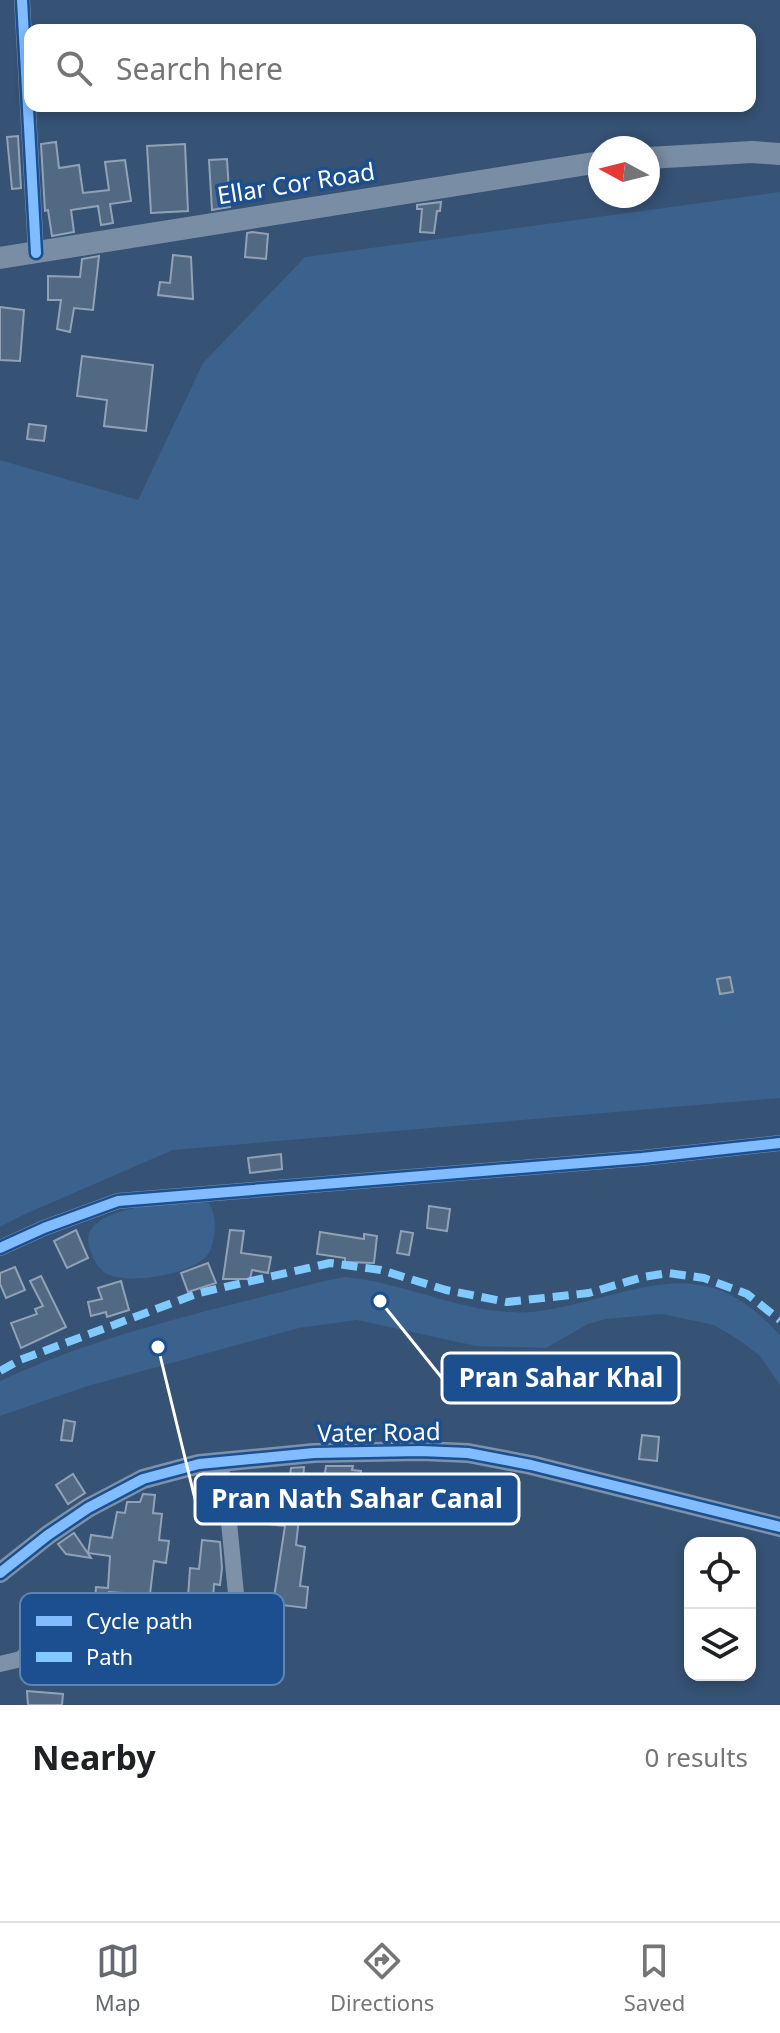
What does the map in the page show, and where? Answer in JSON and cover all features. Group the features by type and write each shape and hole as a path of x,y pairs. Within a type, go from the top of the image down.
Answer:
{"main road":[{"path":"660,157 752,152 780,154"},
{"name":"Ellar Cor Road","path":"0,258 588,164"}],"street":[{"path":"22,0 24,36"},
{"path":"28,112 36,253"},
{"path":"0,1248 118,1201 611,1161 780,1143"},
{"name":"Vater Road","path":"0,1573 88,1508 143,1479 199,1464 314,1453 468,1453 531,1465 780,1527"},
{"path":"220,1462 236,1593"},
{"path":"0,1664 20,1659"}],"water":[{"path":"780,192 780,1098 173,1150 0,1227 0,460 138,500 203,363 305,257"},
{"path":"198,1201 209,1203 214,1220 214,1239 210,1251 192,1266 162,1276 130,1278 107,1274 96,1263 90,1249 89,1235 96,1224 110,1215 148,1206"},
{"path":"345,1277 387,1284 470,1306 520,1312 554,1309 662,1284 686,1283 709,1287 732,1296 780,1335 780,1385 760,1356 739,1340 714,1325 662,1314 606,1319 588,1324 546,1348 476,1346 357,1320 299,1328 88,1386 0,1416 0,1381 32,1367 162,1323"}],"building":[{"path":"18,136 21,188 12,189 7,137"},
{"path":"56,142 59,168 79,165 83,193 109,190 105,162 125,160 131,201 110,204 113,223 101,225 98,206 71,210 74,232 52,236 48,210 45,211 41,144"},
{"path":"185,144 188,211 151,213 147,146"},
{"path":"227,159 230,207 212,210 209,160"},
{"path":"441,202 434,233 420,232 422,209 417,209 417,205"},
{"path":"247,233 268,234 266,259 245,257"},
{"path":"173,255 191,257 193,299 158,295 160,282 170,283"},
{"path":"99,256 93,310 74,308 70,332 57,329 61,300 48,300 48,276 80,277 82,259"},
{"path":"0,307 24,310 20,361 0,360"},
{"path":"82,356 153,365 146,431 104,426 107,400 77,396"},
{"path":"29,424 46,426 44,441 27,439"},
{"path":"730,977 733,992 720,994 717,979"},
{"path":"281,1154 282,1169 250,1173 248,1158"},
{"path":"429,1206 450,1209 447,1231 427,1228"},
{"path":"76,1230 88,1258 67,1268 54,1241"},
{"path":"230,1230 244,1231 241,1253 271,1257 268,1273 252,1270 250,1279 223,1279"},
{"path":"401,1231 413,1233 409,1255 397,1253"},
{"path":"320,1232 364,1239 364,1234 377,1236 374,1263 345,1262 345,1258 317,1254"},
{"path":"208,1263 216,1283 188,1292 181,1273"},
{"path":"15,1267 25,1290 6,1298 0,1284 0,1273"},
{"path":"41,1276 66,1327 21,1348 11,1323 37,1314 35,1309 43,1306 30,1281"},
{"path":"121,1281 129,1310 107,1317 106,1312 91,1316 88,1302 102,1299 98,1288"},
{"path":"64,1420 75,1422 72,1441 61,1440"},
{"path":"642,1435 659,1437 657,1461 639,1459"},
{"path":"326,1466 353,1466 352,1470 361,1471 357,1502 345,1500 346,1487 341,1486 341,1482 324,1480"},
{"path":"304,1467 303,1480 310,1480 303,1519 299,1518 296,1545 305,1547 300,1586 308,1587 306,1608 284,1605 284,1593 275,1593 285,1526 258,1523 259,1516 239,1513 239,1495 236,1491 238,1479 251,1480 250,1485 288,1490 291,1468"},
{"path":"73,1474 85,1493 68,1504 56,1485"},
{"path":"143,1494 155,1495 153,1513 162,1514 159,1540 169,1541 166,1563 154,1561 150,1593 96,1593 96,1587 108,1588 110,1556 88,1553 91,1535 112,1538 117,1512 125,1513 127,1502 140,1502"},
{"path":"74,1533 91,1558 66,1554 58,1544"},
{"path":"202,1540 220,1542 220,1585 214,1584 213,1593 188,1593 190,1568 199,1569"},
{"path":"27,1691 63,1694 62,1705 28,1705"}],"marked path":[{"path":"0,1371 20,1360 199,1293 330,1263 381,1270 446,1290 507,1302 589,1293 668,1273 704,1278 747,1294 780,1320"}],"cycle path":[{"path":"22,0 24,36"},
{"path":"28,112 36,253"},
{"path":"0,1248 118,1201 642,1158 780,1143"},
{"path":"0,1573 88,1508 143,1479 199,1464 314,1453 468,1453 531,1465 780,1527"}],"place":[{"name":"Pran Sahar Khal","path":"380,1301"},
{"name":"Pran Nath Sahar Canal","path":"158,1347"}]}
